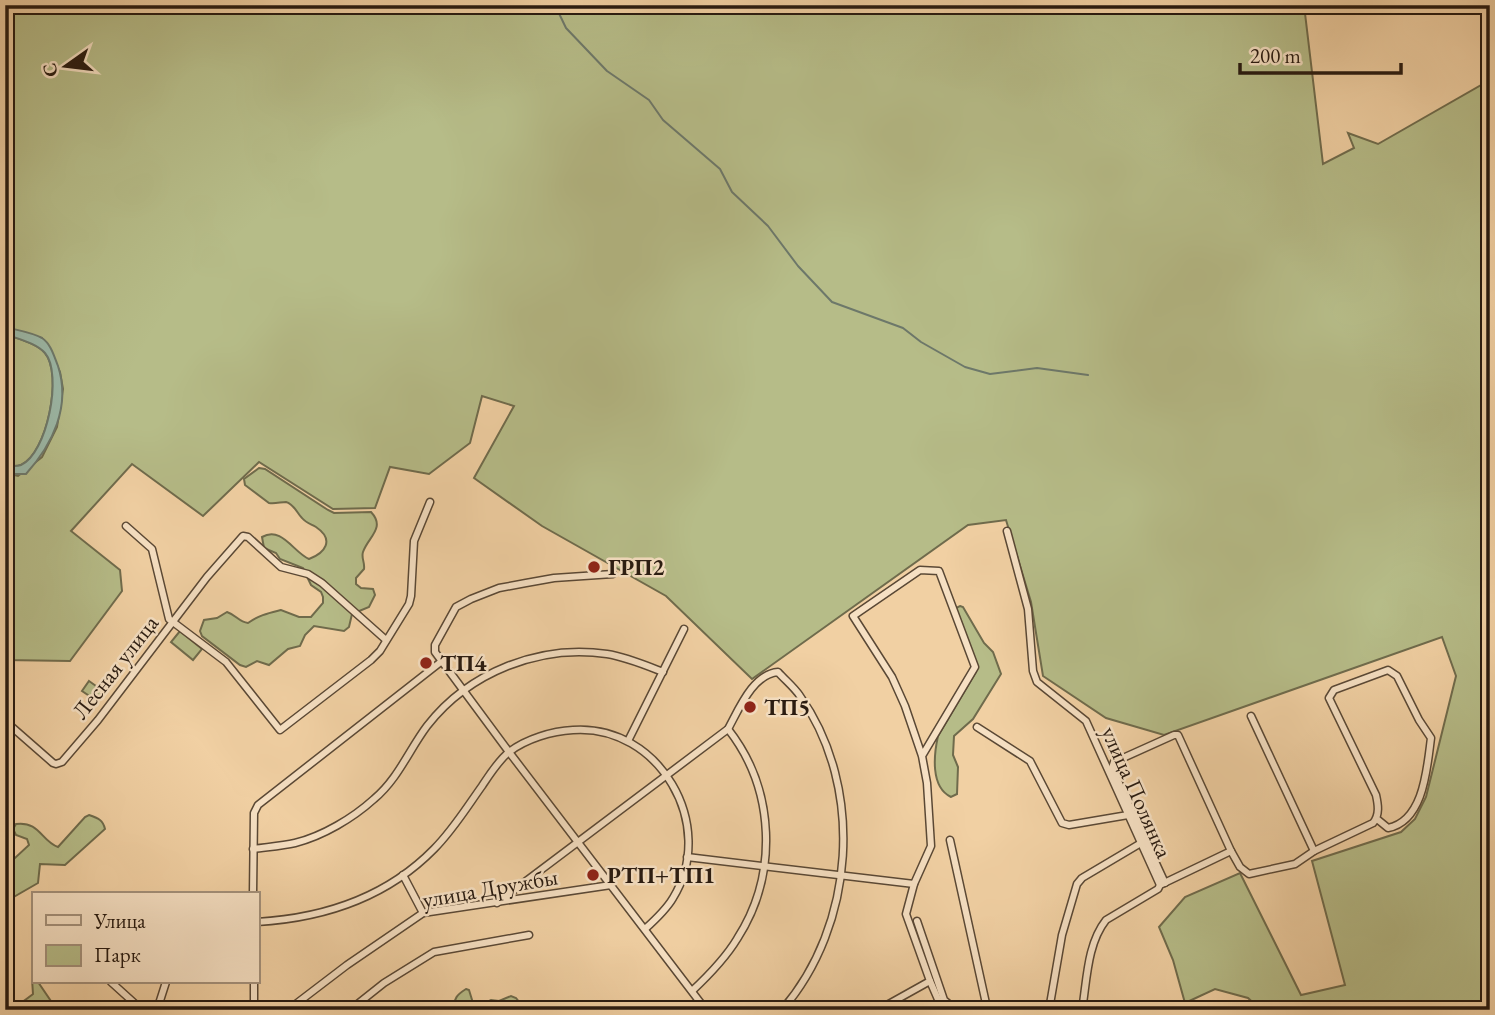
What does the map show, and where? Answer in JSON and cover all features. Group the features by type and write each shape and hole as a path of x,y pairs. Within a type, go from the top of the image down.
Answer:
{"street":[{"path":"126,526 152,549 162,596 172,622 226,662 280,730 380,651 409,604 414,541 430,502"},
{"name":"улица Полянка","path":"1007,531 1028,608 1033,671 1037,682 1086,721 1162,884"},
{"name":"Лесная улица","path":"5,721 53,763 59,763 98,720 241,537 248,537 281,567 323,583 386,640"},
{"path":"922,756 975,667 939,571 920,569 853,616 892,677 922,756 932,838 930,852 914,884 906,914 940,1004 950,1010"},
{"path":"613,574 554,578 499,588 471,599 456,607 435,645 435,652 706,1010"},
{"path":"628,741 684,629"},
{"path":"253,849 296,843 348,819 368,805 393,779 426,728 443,708 481,678 526,659 573,652 608,654 663,672"},
{"path":"253,892 254,813 258,805 442,661"},
{"path":"1384,671 1392,671 1431,737 1423,786 1410,816 1400,825 1388,828 1377,819 1376,795 1329,695 1334,690 1384,671"},
{"path":"497,903 728,729 752,688 769,673 778,672 799,694 825,744 835,775 843,839 835,909 824,943 809,974 782,1010"},
{"path":"1251,716 1314,851"},
{"path":"976,727 1030,761 1062,823 1069,825 1128,815"},
{"path":"692,991 715,969 739,937 754,905 764,867 767,836 765,812 753,768 743,748 728,729"},
{"path":"259,922 283,921 330,912 350,905 403,875 434,849 455,825 509,752 546,734 577,730 613,734 628,741 655,761 667,775 683,806 688,835 687,857 673,898 645,929"},
{"path":"1162,884 1112,768 1114,762 1174,735 1178,736 1231,851 1240,867 1249,873 1295,864 1314,851 1377,819"},
{"path":"950,841 986,1009 998,1010"},
{"path":"1049,1010 1062,935 1077,884 1141,843"},
{"path":"1082,1010 1091,952 1101,927 1112,916 1162,884 1231,851"},
{"path":"687,857 914,884"},
{"path":"403,875 423,913"},
{"name":"улица Дружбы","path":"288,1010 347,965 423,913 611,885"},
{"path":"917,921 944,1000 970,1010"},
{"path":"350,1010 384,983 434,952 529,936"},
{"path":"878,1010 930,981"},
{"path":"113,984 142,1010"},
{"path":"157,1010 165,984"},
{"path":"254,984 254,1010"}],"green space":[{"path":"5,5 457,5 463,9 484,12 490,5 1304,5 1323,164 1354,148 1348,133 1378,144 1490,80 1490,1010 1261,1010 1248,998 1215,989 1185,1003 1173,960 1159,927 1185,897 1240,873 1301,995 1345,985 1312,861 1401,832 1415,819 1426,797 1456,676 1442,637 1164,735 1106,718 1043,676 1031,602 1006,520 968,525 752,679 666,596 542,526 474,478 514,406 482,396 470,443 429,474 390,467 375,508 333,509 259,462 203,516 132,464 71,531 120,570 122,591 70,661 5,660 5,480 10,474 18,476 42,457 57,427 63,389 60,372 42,338 5,327"},
{"path":"5,334 27,342 45,353 50,363 52,378 50,413 45,430 30,458 17,466 5,465"},
{"path":"259,468 265,469 334,513 371,512 377,523 376,528 363,552 364,569 356,578 356,584 361,588 373,589 375,595 369,607 352,614 349,627 344,631 314,626 305,635 300,646 288,649 269,665 257,661 246,667 202,636 200,631 204,620 217,618 227,612 248,623 260,616 281,610 299,617 311,617 323,603 321,592 311,585 303,568 280,559 276,553 264,548 262,537 269,534 281,537 309,559 326,546 325,537 289,503 269,503 245,485 244,479"},
{"path":"960,606 993,652 1001,674 973,719 954,736 953,755 958,767 957,794 951,797 940,786 935,769 938,736 977,666 956,608"},
{"path":"180,631 202,649 193,660 171,642"},
{"path":"89,681 103,691 97,701 82,691"},
{"path":"89,815 100,820 105,829 65,865 40,864 38,883 5,905 5,855 15,858 29,845 27,839 16,835 13,829 16,824 30,825 58,847"},
{"path":"32,984 39,984 57,1010 5,1010 5,997 9,1004 16,1004 33,994"},
{"path":"466,989 477,1007 491,1000 499,1001 511,996 524,1008 467,1010 462,1006 456,1009 457,997"}],"shaded area":[{"path":"5,327 38,336 48,344 58,366 62,396 57,424 36,462 26,474 10,474 5,480 5,465 21,465 38,446 50,413 52,378 50,363 45,353 32,344 5,334"}],"waterway":[{"path":"555,5 566,28 607,71 649,100 663,120 720,169 732,192 768,226 798,266 832,302 903,328 921,342 965,367 990,374 1037,368 1088,375"}],"place":[{"name":"ГРП2","path":"594,567"},
{"name":"ТП4","path":"426,663"},
{"name":"ТП5","path":"750,707"},
{"name":"РТП+ТП1","path":"593,875"}]}
